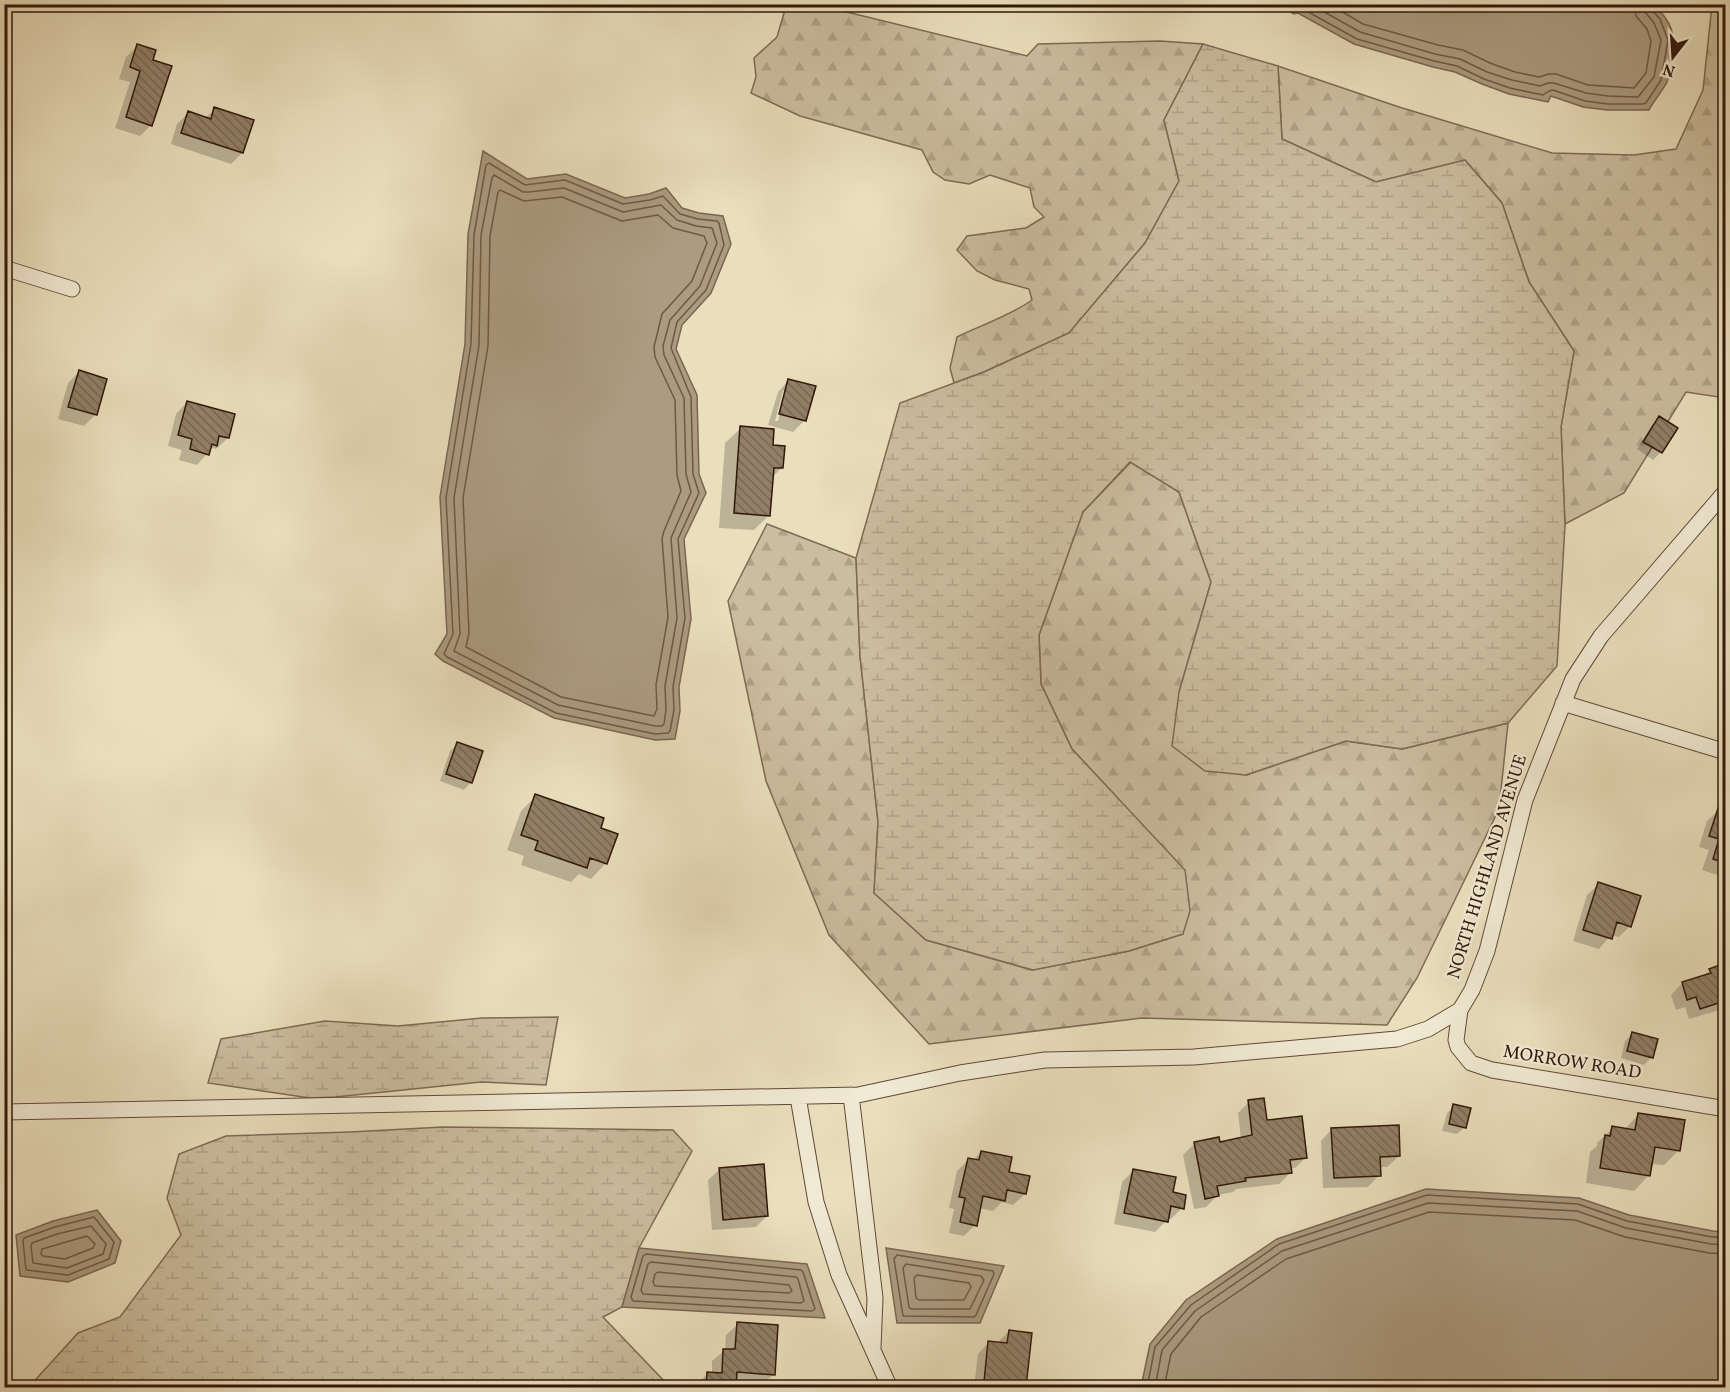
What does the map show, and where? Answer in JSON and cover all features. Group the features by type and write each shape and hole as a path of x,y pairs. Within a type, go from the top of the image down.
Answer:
{"street":[{"path":"4,268 72,289"},
{"name":"NORTH HIGHLAND AVENUE","path":"1460,1010 1472,990 1487,951 1525,800 1573,679 1601,636 1725,491"},
{"path":"1563,703 1725,752"},
{"path":"4,1112 851,1095 960,1073 1045,1060 1194,1057 1397,1039 1428,1029 1460,1010"},
{"name":"MORROW ROAD","path":"1460,1010 1456,1040 1458,1047 1471,1063 1492,1070 1725,1109"},
{"path":"851,1095 875,1298 873,1351"},
{"path":"798,1097 816,1202 839,1275 890,1388"}],"green space":[{"path":"780,5 818,5 1027,56 1038,44 1160,41 1203,44 1164,120 1179,181 1145,243 1069,333 984,372 954,383 950,368 957,337 1005,316 1032,300 1029,289 995,280 977,271 957,250 967,236 1026,228 1044,217 1034,207 1030,188 990,175 969,184 945,180 933,172 922,150 800,116 751,93 756,77 754,58 777,37 784,13"},
{"path":"1712,5 1725,5 1725,398 1686,392 1624,493 1565,524 1561,427 1574,351 1529,282 1502,203 1465,160 1376,182 1282,139 1278,66 1399,107 1552,153 1634,155 1676,149 1703,90"},
{"path":"1203,44 1278,66 1282,139 1376,182 1465,160 1502,203 1529,282 1574,351 1561,427 1565,525 1557,666 1508,723 1402,749 1346,741 1246,775 1205,771 1172,746 1179,692 1211,582 1179,492 1130,462 1083,512 1039,635 1041,684 1072,749 1185,870 1190,911 1183,934 1129,951 1033,970 926,940 874,893 878,822 860,656 856,558 900,403 984,372 1069,333 1145,243 1179,181 1164,120"},
{"path":"1131,462 1179,492 1211,582 1179,692 1246,775 1346,741 1402,749 1508,723 1499,809 1417,978 1387,1025 1142,1018 929,1044 829,935 766,781 728,601 767,524 856,558 860,656 878,822 874,893 926,940 1032,970 1129,951 1183,934 1122,803 1072,749 1041,684 1039,635 1083,512"},
{"path":"558,1017 546,1085 481,1082 310,1098 208,1083 221,1039 325,1021 398,1026 482,1018"},
{"path":"443,1127 673,1130 692,1151 639,1248 622,1307 603,1317 666,1383 665,1387 28,1388 78,1333 120,1317 181,1235 167,1198 179,1154 226,1136"}],"water":[{"path":"1278,5 1654,5 1669,23 1673,43 1667,82 1649,110 1607,110 1583,107 1551,96 1548,102 1509,94 1455,72 1354,44 1298,13 1294,14"},
{"path":"483,151 527,179 566,174 625,198 649,194 666,188 682,208 723,216 731,244 711,293 682,325 676,349 697,395 699,474 706,493 684,539 691,619 679,687 680,711 675,739 655,740 554,718 443,661 435,654 447,634 440,497 465,344 468,234"},
{"path":"1426,1189 1579,1198 1629,1215 1725,1232 1725,1387 1141,1387 1150,1344 1186,1300 1277,1239"},
{"path":"97,1210 121,1241 115,1263 68,1282 20,1276 16,1235 53,1221"},
{"path":"639,1248 807,1264 825,1318 622,1307"},
{"path":"886,1248 1004,1266 980,1323 897,1323"}],"building":[{"path":"137,44 156,50 153,60 172,66 152,126 126,117 140,71 130,67"},
{"path":"214,107 254,120 243,153 181,133 188,111 211,119"},
{"path":"79,370 107,379 97,415 68,407"},
{"path":"788,379 816,386 806,421 779,414"},
{"path":"187,401 235,414 229,438 219,436 217,446 212,444 209,455 190,449 192,439 178,435"},
{"path":"1659,416 1678,428 1662,453 1643,442"},
{"path":"740,426 774,429 773,445 785,446 783,468 774,468 770,516 734,513"},
{"path":"457,742 483,751 472,783 446,774"},
{"path":"1723,793 1725,794 1725,863 1713,859 1719,839 1709,836"},
{"path":"535,794 604,818 601,828 618,834 607,864 590,858 587,868 535,850 538,841 521,835"},
{"path":"1598,882 1641,896 1631,927 1617,922 1612,939 1583,930"},
{"path":"1725,963 1725,1001 1700,1009 1696,997 1687,1000 1682,982 1711,973 1709,969"},
{"path":"1632,1032 1658,1039 1653,1058 1627,1051"},
{"path":"1264,1098 1267,1120 1302,1116 1307,1158 1290,1160 1292,1173 1245,1178 1246,1181 1217,1186 1219,1196 1205,1199 1194,1142 1219,1137 1220,1142 1252,1135 1248,1100"},
{"path":"1453,1104 1471,1108 1466,1128 1449,1124"},
{"path":"1638,1113 1685,1120 1680,1151 1655,1147 1650,1176 1600,1168 1605,1135 1610,1136 1612,1126 1635,1130"},
{"path":"1399,1125 1400,1156 1380,1157 1381,1176 1334,1178 1331,1128"},
{"path":"981,1151 1012,1157 1009,1172 1030,1176 1026,1194 1007,1190 1005,1201 983,1196 977,1226 960,1222 965,1198 959,1197 968,1158 979,1160"},
{"path":"764,1164 768,1216 723,1220 719,1168"},
{"path":"1133,1169 1176,1177 1173,1192 1186,1195 1184,1209 1171,1206 1168,1222 1124,1213"},
{"path":"737,1322 778,1325 775,1375 737,1372 736,1388 706,1388 707,1372 722,1373 723,1349 735,1349"},
{"path":"1009,1330 1032,1333 1026,1387 984,1382 988,1341 1007,1343"}]}
